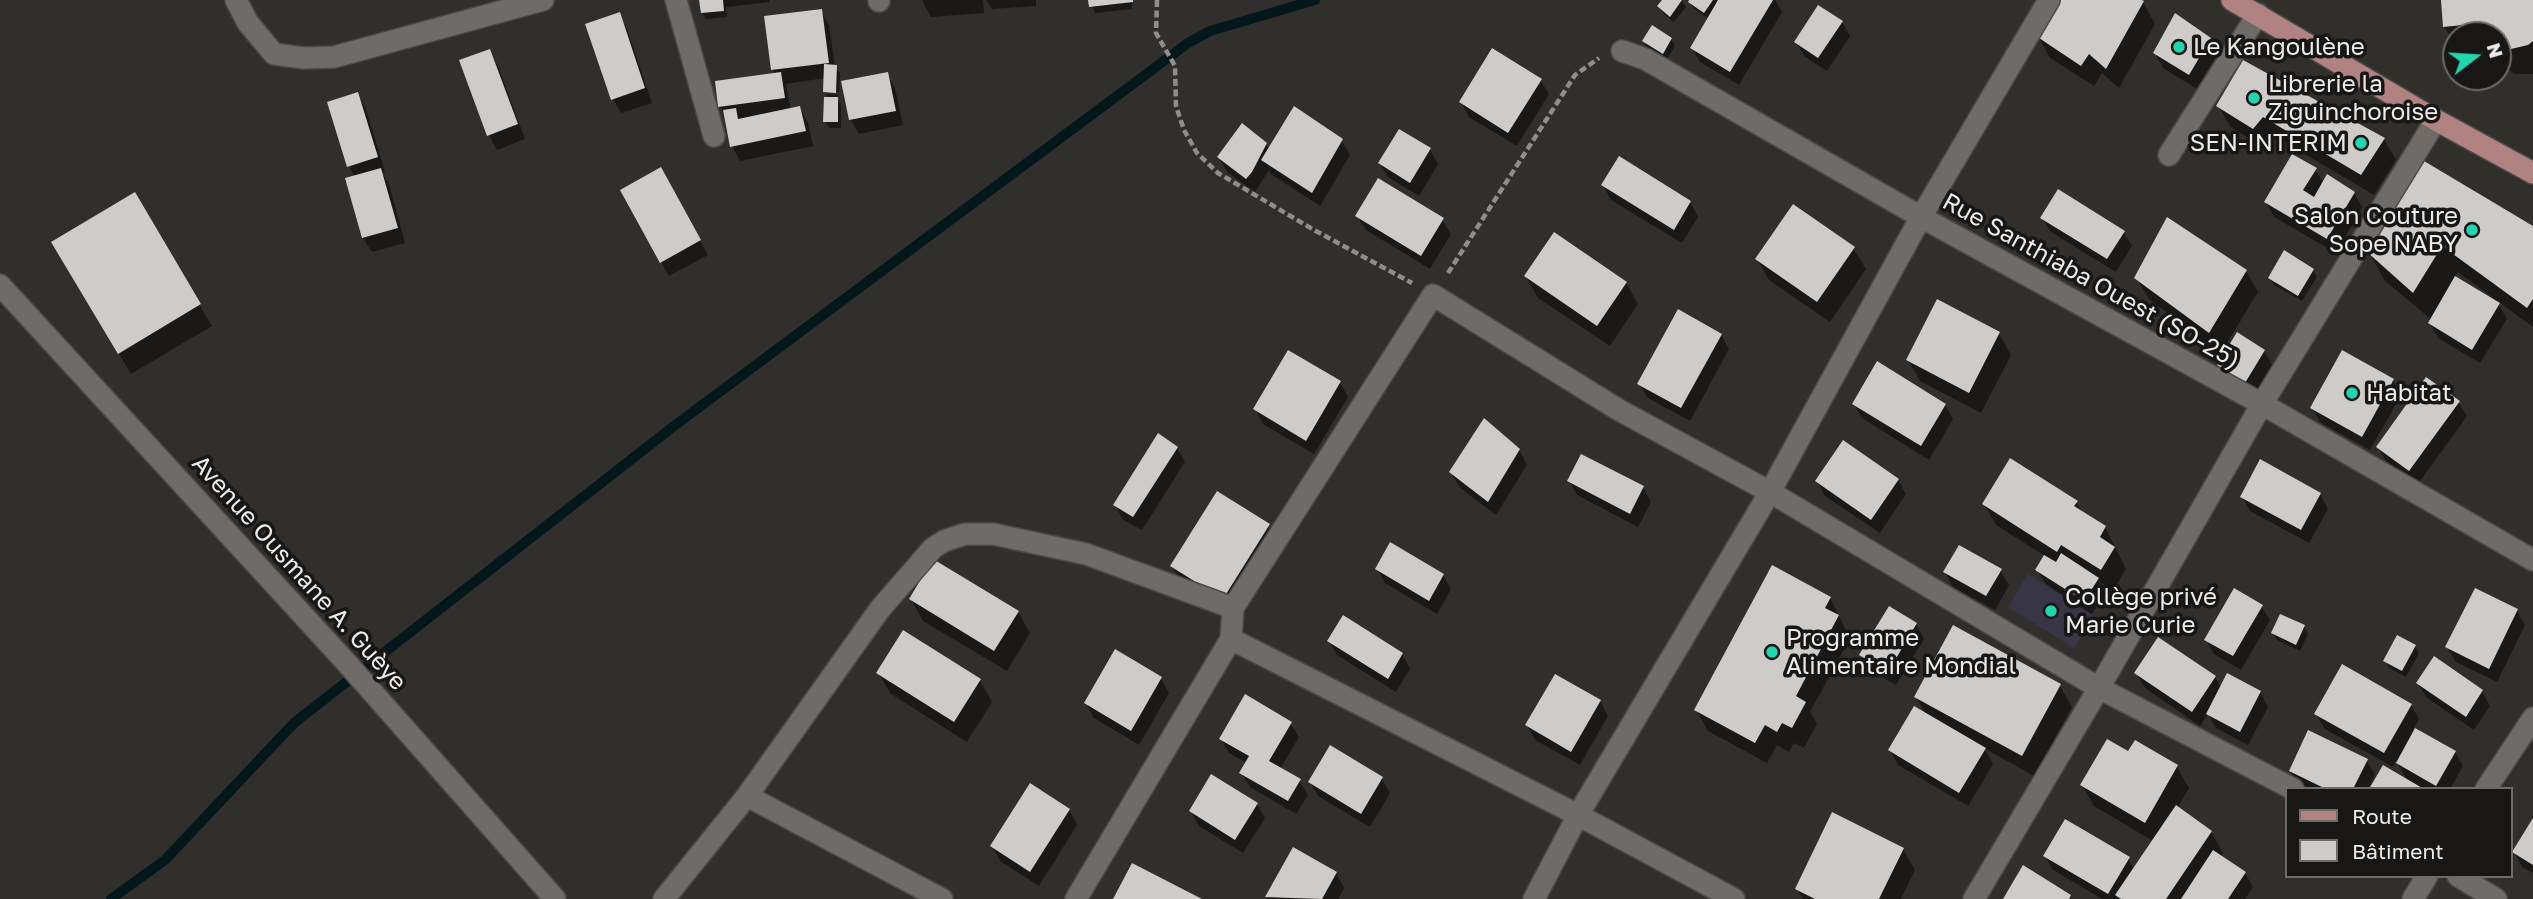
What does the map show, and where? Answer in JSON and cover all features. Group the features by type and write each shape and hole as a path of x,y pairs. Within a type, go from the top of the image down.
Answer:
{"main road":[{"path":"2232,0 2436,120 2533,173"}],"street":[{"path":"236,0 248,23 274,54 304,58 334,57 543,0"},
{"path":"676,0 714,136"},
{"path":"1534,899 1578,815 1770,492 1921,217 2049,0"},
{"path":"2169,155 2258,14"},
{"name":"Rue Santhiaba Ouest (SO-25)","path":"1622,51 1644,59 1921,217 2262,404 2533,561"},
{"path":"1974,899 2262,404 2436,120"},
{"name":"Avenue Ousmane A. Guèye","path":"0,285 345,661 555,899"},
{"path":"1076,899 1231,639 1233,608 1433,295 1619,410 1770,492 2099,688 2288,787"},
{"path":"664,899 747,796 880,609 933,548 944,541 965,534 993,534 1086,554 1233,608"},
{"path":"1231,639 1578,815 1734,899"},
{"path":"2487,787 2532,721"},
{"path":"747,796 942,899"},
{"path":"2413,899 2426,878"},
{"path":"2461,878 2496,899"}],"path":[{"path":"1157,0 1156,33 1175,66 1175,106 1184,130 1198,153 1218,173 1314,230 1433,295 1575,75 1594,61 1622,51"}],"shaded area":[{"name":"Collège privé Marie Curie","path":"2028,574 2094,616 2074,648 2008,607"}],"building":[{"path":"699,0 723,0 724,11 701,13"},
{"path":"1088,0 1133,0 1133,2 1089,7"},
{"path":"1662,0 1682,0 1670,17 1657,6"},
{"path":"1713,0 1704,13 1688,2"},
{"path":"1718,0 1773,0 1730,72 1690,48"},
{"path":"2054,0 2144,1 2106,69 2089,54 2081,66 2036,36"},
{"path":"2441,0 2533,0 2533,41 2512,49 2512,21 2443,21"},
{"path":"1818,5 1843,21 1818,58 1794,42"},
{"path":"822,9 829,63 771,70 764,16"},
{"path":"620,12 645,88 611,100 585,24"},
{"path":"2175,13 2211,38 2189,75 2153,53"},
{"path":"1652,25 1672,38 1663,54 1642,41"},
{"path":"1492,48 1542,79 1508,133 1459,102"},
{"path":"490,49 518,124 487,136 459,60"},
{"path":"2243,60 2385,138 2361,175 2263,117 2253,129 2216,106"},
{"path":"824,64 837,65 836,93 823,92"},
{"path":"781,72 785,98 718,107 715,81"},
{"path":"888,72 896,111 849,120 841,81"},
{"path":"358,92 378,157 347,167 327,102"},
{"path":"824,97 838,97 838,122 823,122"},
{"path":"800,106 806,131 730,147 723,110 736,108 738,119"},
{"path":"1294,106 1343,139 1312,193 1261,160"},
{"path":"1242,123 1267,143 1246,179 1217,157"},
{"path":"1399,129 1431,148 1410,183 1378,163"},
{"path":"2292,154 2317,168 2303,190 2314,197 2327,174 2355,192 2327,239 2264,202"},
{"path":"1619,156 1691,201 1674,230 1601,185"},
{"path":"2424,161 2533,226 2533,299 2527,308 2442,246 2413,293 2367,252"},
{"path":"661,167 701,240 660,263 620,190"},
{"path":"381,168 398,228 362,238 345,178"},
{"path":"1378,178 1444,218 1421,256 1355,216"},
{"path":"2058,189 2125,231 2107,259 2040,218"},
{"path":"135,192 201,304 118,354 51,242"},
{"path":"1793,204 1855,247 1817,302 1755,259"},
{"path":"2167,217 2247,270 2209,333 2134,278"},
{"path":"1554,232 1627,282 1597,326 1524,276"},
{"path":"2284,250 2314,269 2298,296 2268,278"},
{"path":"2455,276 2500,303 2472,350 2428,323"},
{"path":"1937,299 2000,332 1969,393 1906,360"},
{"path":"1678,309 1722,334 1681,408 1637,384"},
{"path":"2237,332 2265,350 2245,383 2217,365"},
{"path":"1288,350 1341,381 1306,441 1253,409"},
{"name":"Habitat","path":"2342,350 2394,379 2362,437 2310,408"},
{"path":"1877,361 1946,404 1921,446 1852,404"},
{"path":"2426,377 2460,401 2409,471 2376,447"},
{"path":"1484,418 1520,449 1488,502 1449,472"},
{"path":"1158,433 1178,447 1133,517 1113,505"},
{"path":"1843,440 1899,479 1871,520 1815,481"},
{"path":"1581,454 1644,486 1630,514 1567,481"},
{"path":"2010,458 2078,501 2074,506 2106,526 2100,537 2115,547 2101,570 2061,545 2057,552 1982,504"},
{"path":"2260,459 2321,493 2301,530 2240,497"},
{"path":"1217,491 1270,524 1223,599 1170,566"},
{"path":"1390,542 1444,574 1429,601 1375,569"},
{"path":"1959,545 2002,569 1986,596 1943,572"},
{"path":"2061,553 2099,578 2084,601 2035,570 2044,555 2056,562"},
{"path":"933,559 1019,611 994,651 909,599"},
{"name":"Programme Alimentaire Mondial","path":"1772,565 1831,597 1825,608 1839,615 1796,696 1806,702 1792,728 1782,723 1777,732 1765,725 1755,743 1694,710"},
{"path":"2234,588 2263,605 2233,656 2204,640"},
{"path":"2475,588 2518,609 2489,669 2445,647"},
{"path":"1889,606 1917,623 1888,672 1859,655"},
{"path":"2280,614 2305,625 2296,645 2271,633"},
{"path":"1343,615 1403,653 1388,679 1327,641"},
{"path":"1953,625 2061,684 2022,756 1914,697"},
{"path":"903,630 981,679 954,722 876,673"},
{"path":"2397,635 2416,645 2402,671 2383,661"},
{"path":"2158,637 2216,676 2192,712 2134,673"},
{"path":"1115,649 1162,677 1131,731 1084,703"},
{"path":"2434,656 2483,690 2466,717 2416,683"},
{"path":"2342,664 2412,704 2384,753 2314,714"},
{"path":"2227,673 2261,691 2240,732 2206,714"},
{"path":"1555,674 1601,700 1571,752 1525,725"},
{"path":"1245,694 1292,722 1269,761 1301,779 1288,801 1239,773 1249,756 1219,739"},
{"path":"1914,706 1986,748 1959,793 1888,750"},
{"path":"2415,728 2456,751 2436,786 2396,763"},
{"path":"2308,730 2368,759 2354,787 2322,787 2289,771"},
{"path":"2107,739 2128,751 2135,740 2178,765 2145,823 2080,785"},
{"path":"1330,745 1383,777 1361,814 1308,782"},
{"path":"2383,765 2421,787 2370,787"},
{"path":"1211,774 1258,803 1235,840 1189,811"},
{"path":"1030,783 1070,809 1030,872 990,846"},
{"path":"2176,805 2212,831 2166,899 2121,899 2115,895"},
{"path":"1832,812 1904,848 1879,899 1815,899 1795,889"},
{"path":"2533,818 2533,865 2512,852"},
{"path":"2065,819 2130,857 2108,894 2043,856"},
{"path":"1293,847 1337,872 1322,899 1265,897"},
{"path":"2213,850 2246,872 2228,899 2181,899"},
{"path":"1132,863 1202,899 1113,899"},
{"path":"2023,865 2071,895 2069,899 2003,899"}],"waterway":[{"path":"111,899 165,860 294,723 674,426 1188,43 1210,31 1315,0"}],"place":[{"name":"Le Kangoulène","path":"2179,47"},
{"name":"Librerie la Ziguinchoroise","path":"2254,98"},
{"name":"SEN-INTERIM","path":"2361,143"},
{"name":"Salon Couture Sope NABY","path":"2472,230"},
{"name":"Habitat","path":"2352,393"},
{"name":"Collège privé Marie Curie","path":"2051,611"},
{"name":"Programme Alimentaire Mondial","path":"1772,652"}]}
